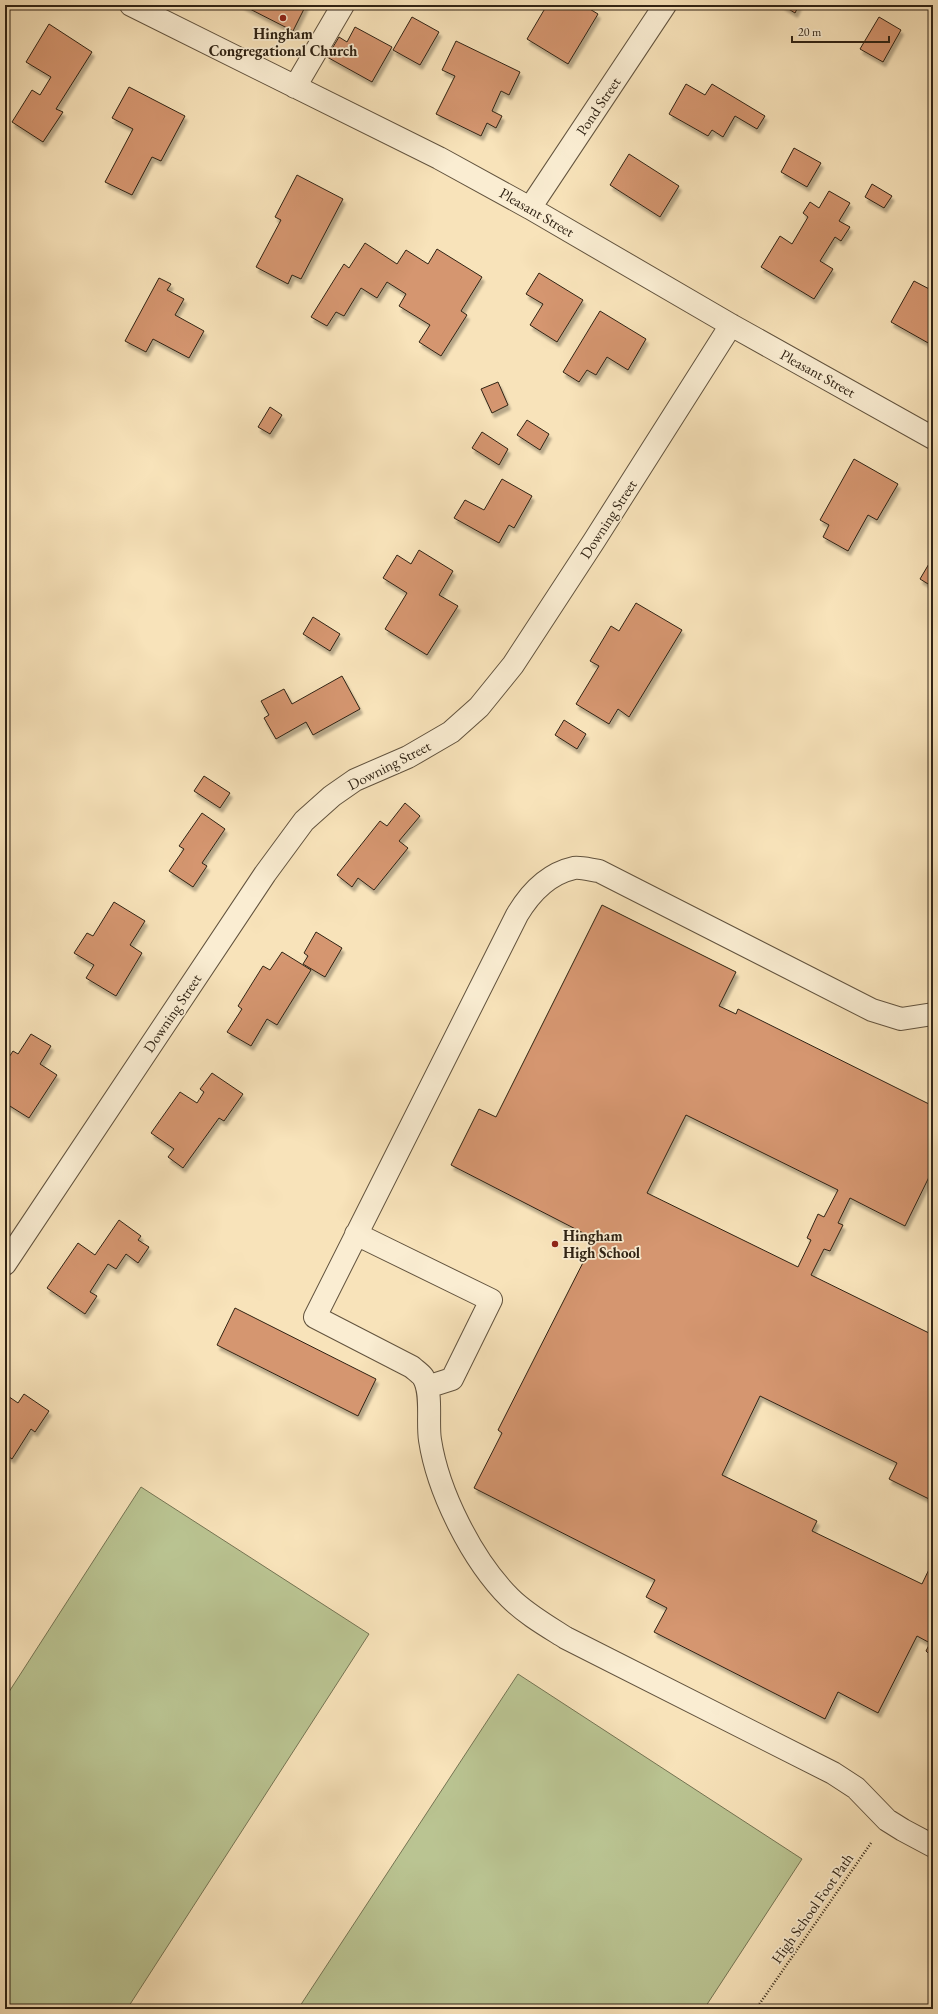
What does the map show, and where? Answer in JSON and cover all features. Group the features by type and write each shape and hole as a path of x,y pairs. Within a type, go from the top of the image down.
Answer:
{"street":[{"name":"Pleasant Street","path":"131,5 439,158 530,208 933,438"},
{"path":"295,87 343,5"},
{"name":"Pond Street","path":"530,208 665,5"},
{"name":"Downing Street","path":"5,1264 265,874 304,821 332,796 355,780 408,757 451,732 479,707 513,665 594,541 731,324"},
{"path":"933,1014 901,1019 872,1010 599,871 575,868 547,879 528,897 524,903 315,1317 412,1367 422,1376 427,1387 430,1440 439,1476 459,1526 478,1558 510,1598 538,1620 566,1638 833,1773 856,1788 887,1820 933,1846"},
{"path":"356,1234 491,1300 452,1379 427,1387"}],"path":[{"name":"High School Foot Path","path":"756,2009 887,1820"}],"green space":[{"path":"141,1487 369,1634 127,2009 5,2009 5,1698"},
{"path":"518,1674 802,1859 704,2009 298,2009"}],"building":[{"name":"Hingham Congregational Church","path":"242,5 306,5 293,31"},
{"path":"547,5 583,5 598,14 568,64 527,39"},
{"path":"782,5 799,5 795,13"},
{"path":"412,17 439,32 420,65 393,50"},
{"path":"879,17 901,30 883,62 860,49"},
{"path":"49,24 92,52 56,109 63,112 43,142 12,122 32,90 40,95 51,77 26,62"},
{"path":"355,27 392,47 372,82 327,57 339,37 347,42"},
{"path":"456,41 520,72 509,95 501,91 492,111 502,116 496,128 487,123 481,136 436,114 455,76 442,70"},
{"path":"686,84 705,95 712,84 765,116 757,129 735,116 723,137 712,130 708,136 669,114"},
{"path":"129,87 185,116 161,161 152,157 132,195 105,182 133,129 112,118"},
{"path":"794,148 821,163 807,187 781,172"},
{"path":"629,154 679,186 660,217 610,185"},
{"path":"297,175 343,199 301,279 292,275 288,284 256,267 281,220 275,217"},
{"path":"872,184 892,196 884,208 865,197"},
{"path":"829,191 850,203 839,221 850,227 841,241 835,237 820,261 833,269 814,299 761,267 780,236 792,244 808,217 803,213 810,202 819,208"},
{"path":"365,243 397,264 406,250 428,264 437,249 482,277 461,311 467,315 441,356 419,342 430,325 399,306 406,294 387,282 377,298 361,288 344,316 336,312 327,326 311,317 344,264 349,268"},
{"path":"539,273 583,300 557,342 530,325 543,304 526,294"},
{"path":"159,278 171,284 167,290 184,299 175,315 204,331 189,358 153,339 146,352 125,341"},
{"path":"914,281 933,291 933,338 930,344 891,322"},
{"path":"600,311 646,339 628,370 607,357 596,375 587,370 579,382 563,372"},
{"path":"498,382 508,405 492,413 481,389"},
{"path":"270,407 282,415 270,434 258,427"},
{"path":"527,420 549,434 540,450 517,435"},
{"path":"482,432 508,449 499,465 472,448"},
{"path":"854,459 898,484 877,520 868,515 848,551 823,537 829,525 820,520"},
{"path":"502,479 532,496 514,528 509,525 499,543 454,518 465,500 484,510"},
{"path":"419,550 453,571 439,595 458,606 427,655 385,629 407,593 383,578 397,555 411,564"},
{"path":"933,557 933,587 920,579"},
{"path":"636,603 682,630 629,717 618,709 609,724 576,704 599,666 590,661 611,626 619,631"},
{"path":"313,617 340,634 330,651 303,634"},
{"path":"342,676 360,709 313,735 306,722 276,739 264,718 269,715 261,701 284,689 292,704"},
{"path":"564,720 586,734 577,749 555,735"},
{"path":"204,776 230,793 220,808 194,791"},
{"path":"405,803 420,816 399,841 408,848 374,890 358,878 352,887 337,875 380,821 387,826"},
{"path":"202,813 225,829 202,863 207,866 193,887 169,871 184,849 179,846"},
{"path":"114,902 145,921 130,945 142,953 116,996 86,978 94,965 74,953 87,933 93,936"},
{"path":"602,905 736,972 719,1006 736,1014 738,1009 933,1106 933,1174 931,1173 905,1226 850,1198 838,1223 843,1225 830,1251 824,1249 811,1275 929,1333 933,1325 933,1501 889,1479 897,1463 760,1396 722,1475 817,1521 812,1531 922,1584 933,1561 933,1658 926,1651 930,1643 917,1636 878,1713 838,1692 825,1719 654,1632 667,1608 646,1597 655,1580 474,1488 502,1433 498,1430 595,1239 451,1165 479,1109 496,1117","holes":["686,1115 838,1190 824,1217 818,1214 807,1238 811,1240 798,1267 647,1193"]},
{"path":"316,932 342,948 325,977 303,964 308,956 304,953"},
{"path":"282,952 311,970 277,1025 267,1019 251,1046 227,1032 242,1009 238,1006 263,966 270,970"},
{"path":"31,1034 51,1046 40,1064 57,1075 29,1118 5,1103 5,1063 13,1051 18,1054"},
{"path":"212,1073 243,1094 224,1121 219,1118 183,1168 168,1157 174,1149 151,1133 180,1092 197,1103 204,1092 200,1089"},
{"path":"119,1220 141,1236 138,1240 149,1247 138,1263 126,1254 116,1269 108,1264 90,1292 97,1296 85,1314 47,1288 78,1243 95,1255"},
{"path":"235,1308 376,1379 358,1416 217,1345"},
{"path":"5,1394 18,1403 24,1394 49,1411 35,1432 31,1429 12,1459 5,1454"}],"place":[{"name":"Hingham Congregational Church","path":"283,18"},
{"name":"Hingham High School","path":"555,1244"}]}
